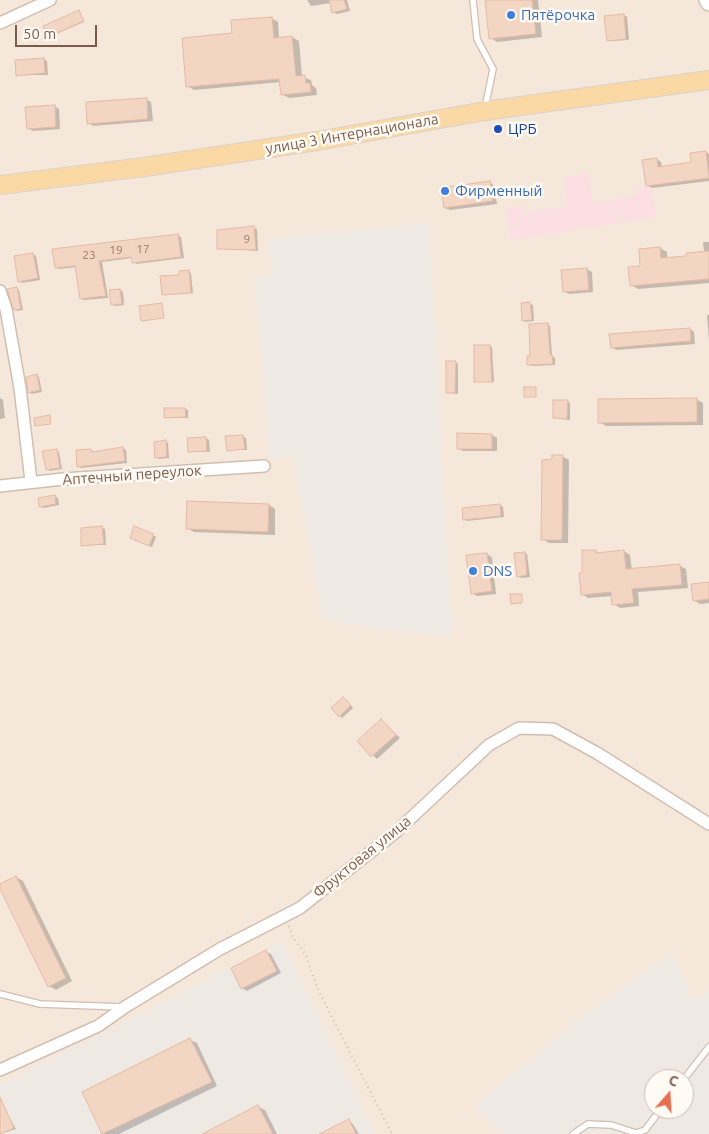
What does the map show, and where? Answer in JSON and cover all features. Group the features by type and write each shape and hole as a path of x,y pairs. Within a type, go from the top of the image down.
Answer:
{"main road":[{"name":"улица 3 Интернационала","path":"0,185 144,167 308,143 485,110 708,83"}],"street":[{"path":"0,23 50,0"},
{"path":"0,291 6,310 20,388 31,481"},
{"name":"Аптечный переулок","path":"0,486 31,481 264,466"},
{"name":"Фруктовая улица","path":"0,1070 98,1026 125,1007 220,949 300,908 397,831 489,745 519,728 553,729 597,753 709,824"}],"lane":[{"path":"473,0 477,39 493,69 485,110"},
{"path":"0,994 40,1004 125,1007"},
{"path":"692,1069 709,1047"},
{"path":"573,1134 588,1124 611,1125 636,1133 644,1130 653,1119"}],"path":[{"path":"300,908 289,919 289,929 305,954 319,992 392,1134"}],"shaded area":[{"path":"0,0 709,0 709,1134 0,1134"},
{"path":"588,173 593,203 635,196 634,189 651,186 656,217 511,240 506,208 523,206 524,212 567,206 563,177"},
{"path":"429,223 452,638 323,620 293,456 270,459 254,278 273,274 267,239"},
{"path":"282,941 375,1134 0,1134 0,1084"},
{"path":"672,952 693,999 709,992 709,1134 503,1134 474,1106 578,1018"}],"building":[{"path":"329,0 344,0 347,9 332,13"},
{"path":"485,0 532,0 536,34 489,39"},
{"path":"79,10 84,21 48,37 43,26"},
{"path":"624,14 626,39 607,41 604,16"},
{"path":"272,17 274,38 292,36 296,76 305,75 306,83 310,83 311,92 281,95 279,79 186,87 182,38 232,33 231,20"},
{"path":"44,58 45,73 16,76 15,60"},
{"path":"147,98 148,119 87,124 86,102"},
{"path":"55,105 56,127 27,129 25,107"},
{"path":"706,151 709,178 646,186 642,160 657,158 658,167 691,162 690,153"},
{"path":"490,181 493,201 444,208 441,188"},
{"path":"254,226 256,250 217,249 217,230"},
{"path":"178,234 181,257 132,263 131,257 99,261 106,296 80,299 75,266 55,268 52,249"},
{"path":"660,247 661,258 686,256 686,253 709,251 709,279 630,286 628,267 640,266 639,249"},
{"path":"33,253 38,278 18,282 14,256"},
{"path":"587,268 589,290 563,292 561,270"},
{"path":"189,270 191,293 162,295 160,276 179,275 179,271"},
{"path":"17,287 21,309 14,310 7,289"},
{"path":"120,289 122,304 111,305 109,290"},
{"path":"530,302 532,320 522,321 521,303"},
{"path":"162,303 164,318 141,321 139,306"},
{"path":"548,323 550,355 552,355 553,364 527,365 527,356 530,356 529,324"},
{"path":"690,328 691,341 611,348 609,334"},
{"path":"474,345 490,345 492,382 474,382"},
{"path":"446,361 456,361 455,393 446,393"},
{"path":"37,374 40,390 28,393 26,377"},
{"path":"524,387 536,387 536,397 524,397"},
{"path":"697,398 697,422 598,423 598,399"},
{"path":"553,400 568,400 567,419 553,418"},
{"path":"164,408 185,408 186,417 164,418"},
{"path":"50,415 51,424 35,426 34,418"},
{"path":"457,433 492,434 492,449 457,449"},
{"path":"243,435 245,449 227,451 225,436"},
{"path":"206,437 207,451 188,452 187,438"},
{"path":"166,440 167,457 155,458 154,442"},
{"path":"123,447 125,461 77,467 76,450 91,449 92,452"},
{"path":"57,449 60,468 46,470 42,451"},
{"path":"552,455 563,455 562,540 541,540 542,460 552,459"},
{"path":"55,495 56,504 39,507 38,498"},
{"path":"187,501 269,504 268,532 186,529"},
{"path":"500,504 501,516 463,520 462,508"},
{"path":"102,526 104,544 81,546 81,528"},
{"path":"134,526 154,534 149,546 130,538"},
{"path":"582,550 596,550 596,553 624,550 626,569 680,564 682,585 632,589 634,603 612,605 611,592 581,595 579,573 582,573"},
{"path":"525,552 527,575 517,577 514,553"},
{"path":"487,553 492,591 471,594 466,555"},
{"path":"709,582 709,599 693,601 691,584"},
{"path":"510,594 522,594 522,603 511,604"},
{"path":"343,697 351,705 339,717 331,708"},
{"path":"381,719 396,735 371,757 357,741"},
{"path":"16,876 66,978 48,987 0,889 0,884"},
{"path":"266,950 277,971 241,989 231,968"},
{"path":"190,1038 212,1082 102,1134 82,1092"},
{"path":"0,1097 14,1128 0,1134"},
{"path":"258,1105 273,1134 202,1134"},
{"path":"349,1119 356,1134 319,1134"}],"place":[{"name":"Пятёрочка","path":"511,15"},
{"name":"ЦРБ","path":"498,129"},
{"name":"Фирменный","path":"445,191"},
{"name":"DNS","path":"473,571"}]}
